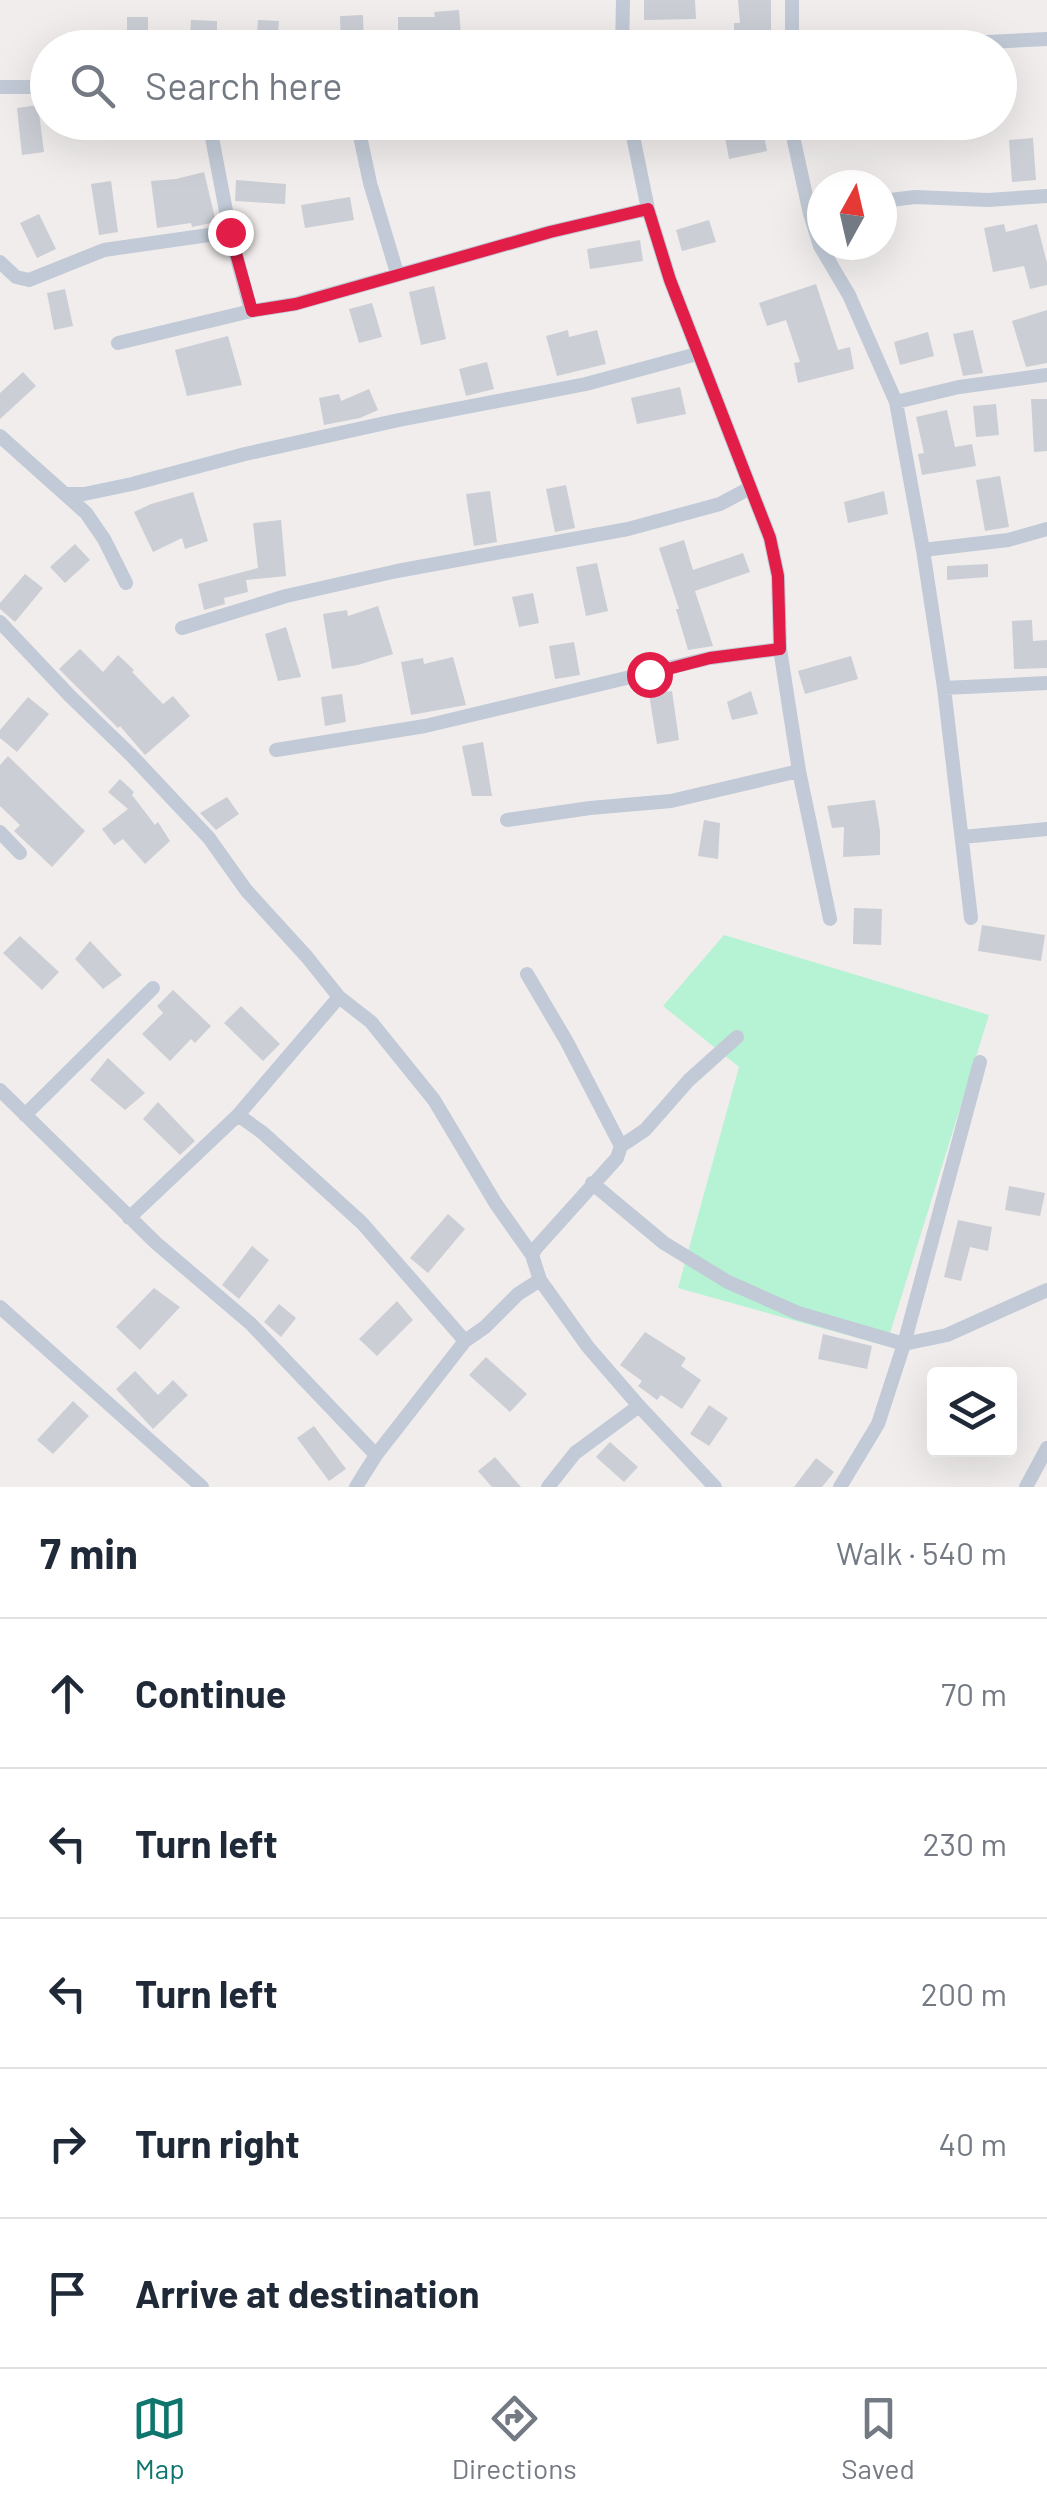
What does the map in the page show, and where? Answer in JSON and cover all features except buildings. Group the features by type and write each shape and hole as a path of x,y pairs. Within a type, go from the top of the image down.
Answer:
{"street":[{"path":"622,0 622,30"},
{"path":"792,0 792,30"},
{"path":"1017,41 1047,40"},
{"path":"0,86 30,86"},
{"path":"213,140 230,232 252,311"},
{"path":"361,140 397,274"},
{"path":"634,140 648,209 670,280 770,538 778,576 780,649 799,772 830,919"},
{"path":"794,140 807,183"},
{"path":"897,199 1047,196"},
{"path":"118,342 296,304 550,232 648,209"},
{"path":"0,262 16,277 29,280 104,250 230,232"},
{"path":"829,260 850,295 896,402 944,688 971,918"},
{"path":"65,494 132,484 399,420 586,384 697,354"},
{"path":"896,402 960,387 1047,375"},
{"path":"0,436 86,512 126,583"},
{"path":"182,628 286,596 397,571 628,528 720,504 750,488"},
{"path":"923,550 1008,540 1047,529"},
{"path":"0,622 210,838 246,890 339,997 372,1022 434,1100 496,1204 532,1255 540,1280 588,1347 715,1487"},
{"path":"276,750 425,726 710,658 780,649"},
{"path":"944,688 1047,683"},
{"path":"507,820 671,801 799,772"},
{"path":"962,837 1047,829"},
{"path":"0,832 20,854"},
{"path":"527,974 621,1146"},
{"path":"25,1116 153,988"},
{"path":"129,1218 238,1116 339,997"},
{"path":"532,1255 617,1158 621,1146 646,1130 689,1080 736,1037"},
{"path":"840,1487 878,1424 904,1344 980,1062"},
{"path":"0,1090 156,1244 251,1324 376,1455"},
{"path":"238,1116 263,1133 362,1223 464,1341"},
{"path":"592,1184 664,1243 728,1282 798,1313 904,1344 948,1335 1047,1290"},
{"path":"356,1487 464,1341 540,1280"},
{"path":"0,1307 202,1487"},
{"path":"548,1487 575,1453 639,1406"},
{"path":"1026,1487 1047,1448"}],"green space":[{"path":"724,935 989,1015 886,1346 678,1288 739,1067 663,1006"}],"route":[{"path":"230,232 252,311 296,304 550,232 648,209 697,354 770,538 778,576 780,649 710,658 649,674"}]}
